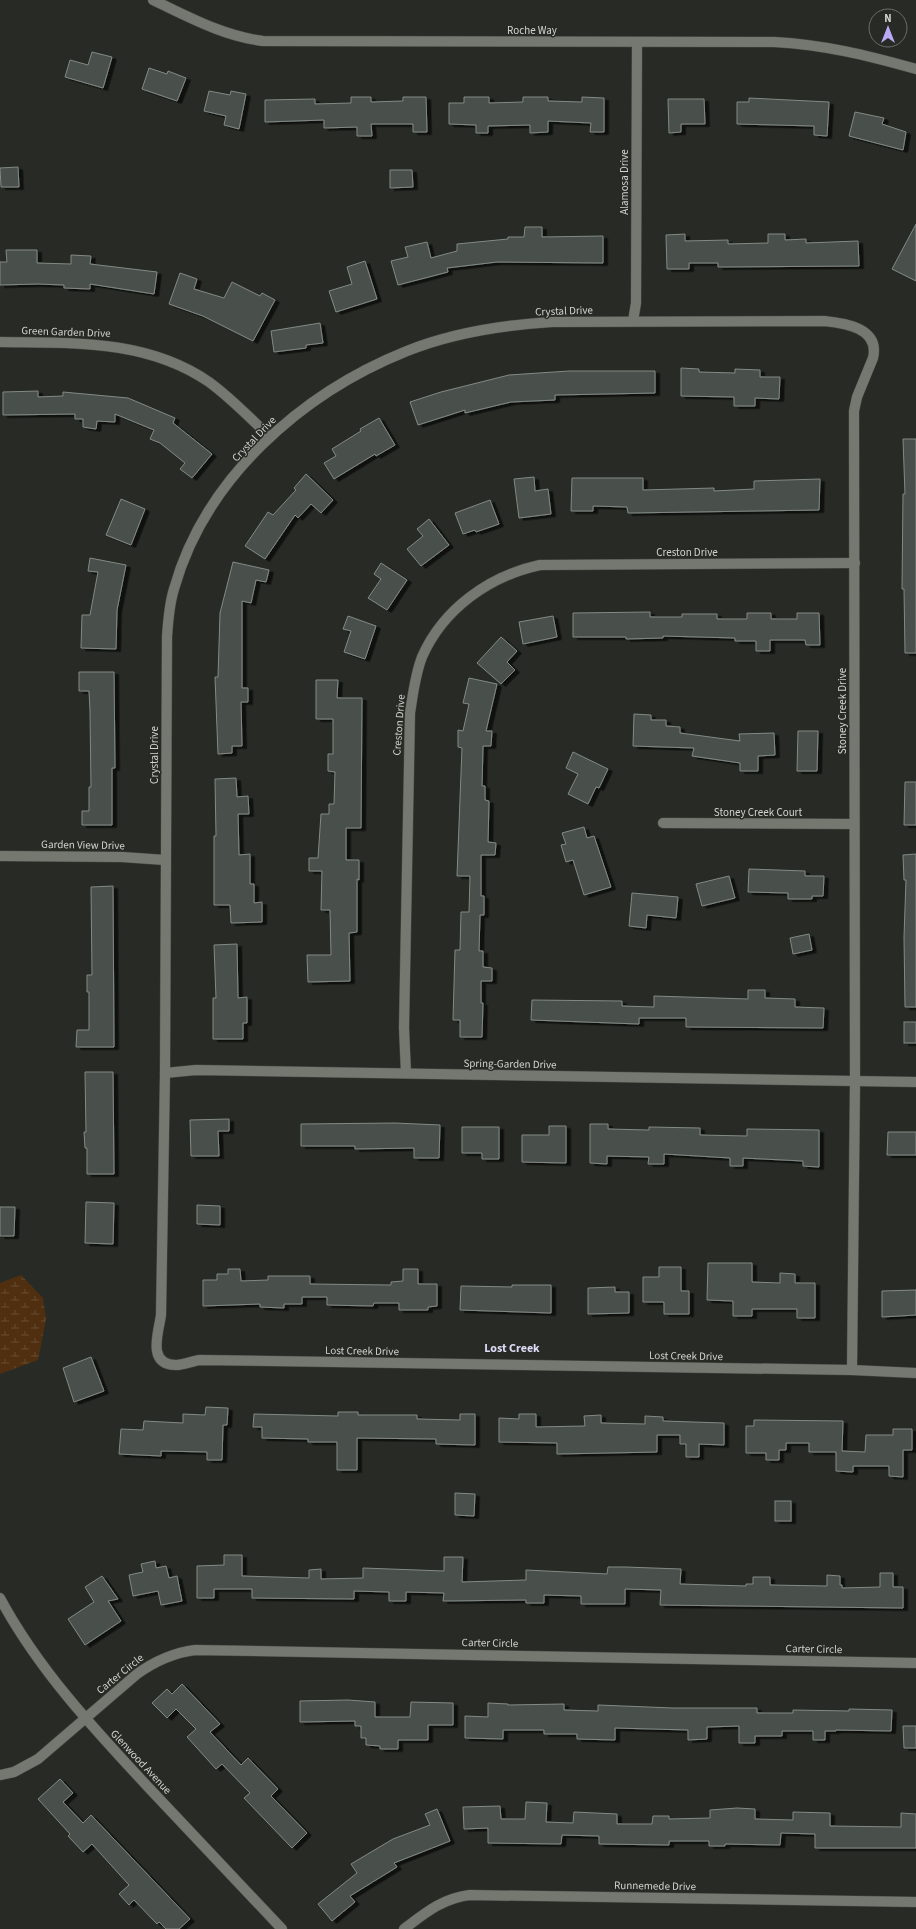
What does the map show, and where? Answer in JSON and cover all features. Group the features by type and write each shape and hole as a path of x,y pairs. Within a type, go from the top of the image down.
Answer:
{"street":[{"name":"Roche Way","path":"153,0 167,3 223,33 244,39 263,41 806,44 854,52 916,69"},
{"name":"Alamosa Drive","path":"633,321 636,303 637,42"},
{"name":"Crystal Drive","path":"166,1073 165,860 167,637 173,591 187,550 208,512 231,480 270,437 305,407 343,383 386,360 408,351 452,337 517,324 633,321 824,321 848,324 859,328 867,334 873,345"},
{"name":"Green Garden Drive","path":"0,342 81,343 113,346 148,354 177,364 208,382 229,398 270,437"},
{"name":"Stoney Creek Drive","path":"855,1082 854,411 857,397 873,358 873,345"},
{"name":"Creston Drive","path":"406,1073 404,1028 410,714 414,683 422,658 430,641 445,620 464,601 488,584 528,568 540,565 855,563"},
{"name":"Stoney Creek Court","path":"663,823 854,824"},
{"name":"Garden View Drive","path":"0,856 122,857 165,860"},
{"name":"Spring-Garden Drive","path":"166,1073 196,1070 916,1082"},
{"name":"Lost Creek Drive","path":"166,1073 161,1315 156,1349 161,1359 169,1364 176,1365 200,1360 852,1370 916,1373"},
{"path":"852,1370 855,1082"},
{"name":"Glenwood Avenue","path":"0,1598 47,1671 86,1718 112,1748 282,1929"},
{"name":"Carter Circle","path":"0,1774 14,1772 38,1759 152,1662 181,1652 195,1650 916,1663"},
{"name":"Runnemede Drive","path":"404,1929 438,1904 460,1896 470,1895 916,1902"}],"green space":[{"path":"21,1275 43,1298 46,1319 38,1360 0,1374 0,1283"}],"building":[{"path":"92,52 112,57 103,88 65,77 70,60 88,65"},
{"path":"149,68 167,74 168,71 186,78 177,101 142,89"},
{"path":"209,91 230,95 231,91 246,94 239,129 224,125 226,116 204,111"},
{"path":"351,97 371,97 371,102 403,101 403,97 426,97 427,132 413,132 413,124 371,124 372,136 357,136 357,127 324,128 324,120 265,122 265,100 315,99 315,104 351,103"},
{"path":"464,97 489,97 489,103 523,102 523,97 548,97 548,101 582,102 582,97 604,98 604,132 590,132 591,123 548,121 548,132 530,133 530,125 488,126 488,133 476,133 476,125 449,124 449,103 464,103"},
{"path":"749,98 829,102 827,136 814,135 814,126 737,124 737,102 749,102"},
{"path":"668,99 704,99 705,124 681,124 681,132 669,133"},
{"path":"855,112 884,118 882,124 906,132 903,150 849,136"},
{"path":"18,167 19,187 1,187 0,168"},
{"path":"390,170 412,170 413,187 390,188"},
{"path":"916,224 916,281 892,269"},
{"path":"525,227 542,227 542,237 603,236 603,263 497,262 447,268 448,272 398,285 391,261 408,257 405,247 427,242 431,258 457,251 457,244 508,239 508,237 524,237"},
{"path":"685,234 685,241 728,240 728,244 768,243 768,234 785,234 785,240 806,239 806,243 858,241 859,266 718,267 718,263 689,263 689,269 667,269 666,235"},
{"path":"6,250 37,250 37,263 71,264 71,255 91,256 90,264 157,272 154,294 90,284 90,289 64,288 64,285 0,285 0,262 7,262"},
{"path":"365,261 377,299 336,312 329,291 352,284 347,267"},
{"path":"180,273 197,279 194,289 224,298 232,282 260,296 262,293 275,300 253,341 203,316 169,304"},
{"path":"320,323 323,343 306,345 306,348 274,352 271,331"},
{"path":"681,368 699,369 699,372 735,373 735,369 760,370 760,377 780,377 779,399 755,398 755,406 734,406 734,397 681,396"},
{"path":"569,371 655,371 655,393 555,395 555,400 511,402 465,413 465,410 418,425 410,402 441,392 509,375"},
{"path":"38,391 38,397 63,396 63,392 128,398 175,418 173,423 212,454 192,478 180,469 185,463 160,443 150,439 154,430 115,414 115,422 97,421 96,429 83,427 83,419 75,419 75,414 3,415 3,392"},
{"path":"379,418 395,445 376,456 375,454 334,479 324,463 336,456 332,449 361,431 360,429"},
{"path":"903,439 916,439 916,653 905,653 904,589 902,589 903,494 905,494"},
{"path":"306,474 333,500 321,513 311,504 298,518 295,515 265,559 245,546 268,512 273,515 296,490 294,488"},
{"path":"534,477 535,491 548,489 551,514 519,518 514,479"},
{"path":"572,478 643,478 643,490 714,488 714,491 754,489 754,481 820,479 819,510 628,513 627,507 593,506 593,511 571,511"},
{"path":"121,499 145,509 131,545 106,535"},
{"path":"490,500 499,524 476,532 475,530 463,534 455,513"},
{"path":"429,519 449,545 421,566 407,549 423,536 417,529"},
{"path":"90,558 126,565 117,610 116,649 81,648 82,615 90,615 98,572 88,571"},
{"path":"233,562 269,570 266,582 256,580 251,603 242,601 242,688 248,688 248,702 241,702 242,746 232,746 232,753 218,754 215,677 218,677 220,613"},
{"path":"381,563 407,580 387,610 368,598 381,579 374,574"},
{"path":"650,612 650,617 682,617 682,614 717,614 717,619 747,619 747,613 771,613 771,619 797,619 797,613 819,613 820,645 806,645 805,640 770,640 770,651 756,651 756,641 735,641 735,638 663,636 663,638 626,639 626,637 573,637 573,613"},
{"path":"348,616 376,626 365,659 344,652 351,631 343,629"},
{"path":"553,616 557,637 523,644 519,622"},
{"path":"501,637 517,651 507,662 515,670 501,684 477,663"},
{"path":"79,672 114,672 115,768 112,768 112,825 82,825 82,811 89,811 89,787 91,787 90,711 89,691 79,691"},
{"path":"469,678 497,684 486,731 492,731 491,746 483,746 482,786 485,786 485,800 489,801 488,842 496,843 495,855 481,855 481,896 484,896 484,915 480,915 479,951 483,951 483,967 492,968 492,981 481,981 481,1003 483,1003 482,1037 460,1037 460,1020 453,1020 455,950 460,950 461,912 469,912 470,876 457,876 462,748 458,747 458,730 463,731 469,704 463,703"},
{"path":"316,680 338,680 337,698 362,698 361,828 346,828 346,860 359,860 359,880 357,879 357,932 349,933 350,981 308,982 307,955 331,955 330,910 321,910 322,871 309,871 309,858 318,858 321,814 329,814 329,804 334,804 335,772 328,771 328,754 333,754 333,719 316,719"},
{"path":"634,714 651,715 651,720 666,720 666,726 680,727 680,733 740,741 739,734 774,733 775,755 758,756 758,771 740,771 740,763 692,756 694,748 633,746"},
{"path":"798,731 818,731 817,771 797,771"},
{"path":"573,752 608,769 599,788 596,787 588,804 568,794 578,774 566,768"},
{"path":"236,778 237,797 248,796 249,814 238,814 239,855 250,854 250,884 254,884 254,903 262,902 262,922 231,923 230,905 214,905 214,836 216,836 215,779"},
{"path":"905,782 916,782 916,825 904,825"},
{"path":"584,827 587,838 594,836 611,887 584,895 573,860 566,862 561,845 566,844 562,833"},
{"path":"916,854 916,1007 905,1007 904,937 906,880 904,880 903,855"},
{"path":"749,869 805,871 805,876 824,876 823,896 812,896 812,899 788,899 788,893 748,892"},
{"path":"729,876 735,898 702,906 696,884"},
{"path":"113,886 114,1047 76,1047 77,1030 89,1030 89,992 87,992 87,975 92,975 91,887"},
{"path":"632,893 678,897 676,918 647,915 646,928 629,926"},
{"path":"809,934 812,950 793,954 790,938"},
{"path":"237,944 238,998 247,997 247,1023 243,1023 243,1039 213,1039 213,998 216,998 214,945"},
{"path":"748,990 765,990 765,998 795,999 795,1007 824,1008 823,1028 686,1027 686,1018 639,1018 639,1024 531,1020 532,1000 622,1001 622,1006 654,1007 654,996 748,999"},
{"path":"904,1022 916,1022 916,1043 904,1043"},
{"path":"85,1072 113,1072 114,1174 87,1174 87,1148 85,1148 84,1132 86,1132"},
{"path":"229,1119 229,1131 218,1131 219,1156 191,1156 190,1120"},
{"path":"395,1123 440,1125 439,1158 414,1158 414,1148 355,1149 355,1146 301,1146 301,1124"},
{"path":"590,1124 608,1124 608,1129 649,1130 649,1127 700,1128 700,1135 747,1136 747,1129 819,1130 819,1167 803,1166 803,1161 743,1158 743,1166 730,1166 730,1158 664,1154 664,1164 648,1164 649,1157 607,1156 607,1164 590,1163"},
{"path":"549,1126 566,1126 566,1163 522,1162 522,1135 549,1135"},
{"path":"462,1127 499,1127 499,1159 482,1159 482,1153 462,1153"},
{"path":"888,1132 916,1132 916,1155 887,1155"},
{"path":"86,1202 114,1203 113,1244 85,1243"},
{"path":"197,1205 220,1206 220,1225 197,1224"},
{"path":"0,1207 15,1207 14,1236 0,1236"},
{"path":"708,1263 752,1263 752,1282 780,1283 780,1273 795,1274 795,1283 815,1283 815,1318 797,1318 797,1309 752,1309 752,1316 733,1316 733,1301 707,1300"},
{"path":"659,1267 681,1267 681,1291 689,1291 689,1314 664,1314 664,1302 643,1302 643,1277 659,1277"},
{"path":"228,1269 240,1269 241,1281 268,1280 268,1276 310,1276 310,1284 391,1285 391,1282 403,1281 403,1269 418,1269 418,1284 437,1284 437,1306 428,1307 428,1310 399,1310 399,1303 374,1303 373,1306 327,1305 327,1297 302,1297 302,1304 284,1304 284,1308 260,1307 260,1304 203,1306 203,1280 217,1280 217,1274 228,1274"},
{"path":"512,1285 551,1285 551,1313 460,1310 461,1286 512,1287"},
{"path":"615,1287 615,1292 629,1292 629,1313 588,1314 588,1288"},
{"path":"916,1290 916,1315 882,1317 882,1291"},
{"path":"91,1357 104,1391 74,1402 63,1368"},
{"path":"206,1407 228,1408 227,1425 223,1425 222,1460 207,1460 207,1452 161,1451 161,1456 119,1454 121,1429 143,1430 144,1421 183,1423 183,1414 205,1415"},
{"path":"338,1412 358,1412 358,1415 417,1415 417,1419 460,1420 460,1414 475,1414 475,1445 436,1444 436,1439 357,1438 357,1470 337,1470 337,1442 308,1442 308,1439 262,1438 262,1427 253,1427 254,1414 338,1416"},
{"path":"519,1414 536,1414 536,1427 585,1426 584,1416 601,1415 601,1423 645,1424 645,1416 663,1417 663,1421 724,1423 724,1445 699,1444 699,1457 686,1457 686,1444 680,1444 680,1435 657,1435 657,1452 557,1454 557,1443 499,1442 499,1418 519,1419"},
{"path":"754,1420 843,1421 842,1451 865,1452 866,1435 893,1435 893,1429 912,1429 912,1450 903,1450 903,1477 889,1476 889,1466 853,1466 853,1472 836,1471 836,1452 809,1452 809,1443 786,1443 786,1450 779,1450 779,1460 766,1460 766,1453 746,1453 746,1426 754,1426"},
{"path":"455,1493 475,1494 474,1516 455,1515"},
{"path":"775,1501 791,1501 791,1521 775,1521"},
{"path":"224,1555 242,1555 242,1576 309,1578 309,1570 321,1569 321,1579 363,1578 363,1568 444,1571 444,1557 463,1557 462,1582 526,1580 526,1570 607,1574 608,1567 625,1567 681,1569 680,1584 746,1586 746,1584 753,1584 753,1577 770,1577 770,1585 827,1586 827,1575 840,1576 840,1585 842,1585 842,1588 880,1587 880,1573 893,1573 893,1587 903,1587 903,1608 660,1605 661,1590 625,1589 625,1604 581,1604 581,1596 544,1595 544,1603 526,1603 526,1600 443,1601 444,1593 406,1592 406,1601 389,1601 389,1592 354,1591 354,1599 252,1598 252,1589 214,1589 214,1598 197,1598 197,1566 224,1565"},
{"path":"155,1561 156,1568 166,1566 169,1578 177,1576 182,1601 161,1605 158,1591 133,1596 129,1575 143,1572 141,1564"},
{"path":"102,1576 118,1599 108,1601 121,1621 85,1645 68,1619 94,1602 85,1587"},
{"path":"182,1684 220,1724 210,1732 241,1765 248,1758 278,1789 271,1796 307,1833 292,1848 244,1798 250,1793 222,1764 216,1769 187,1737 196,1729 176,1709 167,1718 152,1703 167,1689 172,1694"},
{"path":"348,1700 375,1702 375,1717 410,1717 411,1702 453,1703 453,1725 428,1725 428,1740 398,1740 398,1749 380,1749 380,1746 366,1745 366,1738 361,1738 361,1726 355,1726 355,1721 300,1722 300,1701"},
{"path":"488,1703 508,1705 564,1704 564,1710 598,1711 598,1705 673,1708 757,1708 757,1713 793,1713 793,1710 892,1710 891,1731 825,1731 825,1740 813,1740 813,1731 782,1731 782,1736 755,1736 755,1743 739,1743 739,1726 707,1727 707,1739 688,1740 688,1730 615,1728 615,1740 577,1739 577,1734 544,1734 544,1730 503,1730 503,1739 465,1738 465,1716 488,1717"},
{"path":"903,1726 916,1726 916,1748 904,1748"},
{"path":"60,1779 73,1793 63,1802 83,1823 91,1815 190,1919 179,1929 166,1929 159,1922 157,1924 134,1900 129,1905 119,1894 129,1885 92,1844 83,1852 68,1836 70,1834 38,1799"},
{"path":"526,1802 547,1803 546,1822 573,1823 574,1812 617,1814 617,1824 652,1824 653,1816 669,1816 669,1819 710,1818 710,1810 737,1808 755,1809 755,1819 793,1820 793,1812 830,1813 830,1826 901,1827 901,1813 916,1814 916,1848 815,1848 815,1834 781,1833 780,1845 725,1844 725,1846 709,1846 709,1841 669,1841 669,1845 599,1844 599,1836 562,1835 561,1844 488,1843 488,1828 464,1829 463,1807 500,1806 501,1819 525,1819"},
{"path":"437,1809 450,1841 394,1863 397,1867 350,1896 355,1902 332,1921 318,1904 357,1873 351,1864 393,1839 430,1825 425,1814"}],"district":[{"name":"Lost Creek","path":"512,1348"}]}
